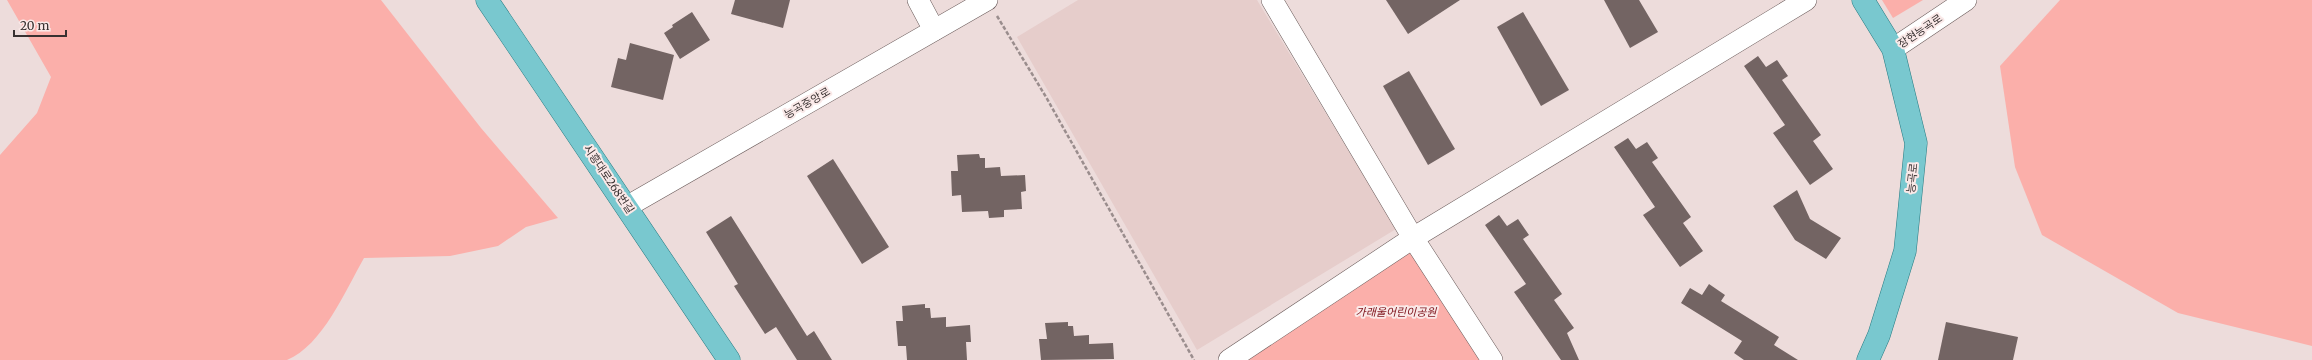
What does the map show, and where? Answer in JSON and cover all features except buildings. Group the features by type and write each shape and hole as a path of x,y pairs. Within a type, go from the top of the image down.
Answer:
{"main road":[{"name":"시흥대로268번길","path":"487,0 628,206 729,360"},
{"name":"능곡로","path":"1863,0 1893,48 1916,143 1905,251 1879,335 1868,360"}],"street":[{"path":"918,0 934,30"},
{"path":"1272,0 1413,238 1492,360"},
{"path":"1229,360 1413,238 1806,0"},
{"name":"장현능곡로","path":"1893,48 1966,0"},
{"name":"능곡중앙로","path":"628,206 934,30 991,6"}],"path":[{"path":"991,6 1046,97 1194,360"}],"shaded area":[{"path":"1078,0 1257,0 1396,229 1197,350 1017,37"}],"green space":[{"path":"7,0 381,0 481,128 558,218 526,227 498,246 450,256 364,258 341,301 322,330 300,353 287,360 0,360 0,155 37,113 51,77"},
{"path":"1882,0 1923,0 1893,18"},
{"path":"2060,0 2312,0 2312,346 2178,313 2042,235 2015,167 2000,66"},
{"name":"가래울어린이공원","path":"1411,246 1484,360 1231,360"}]}
